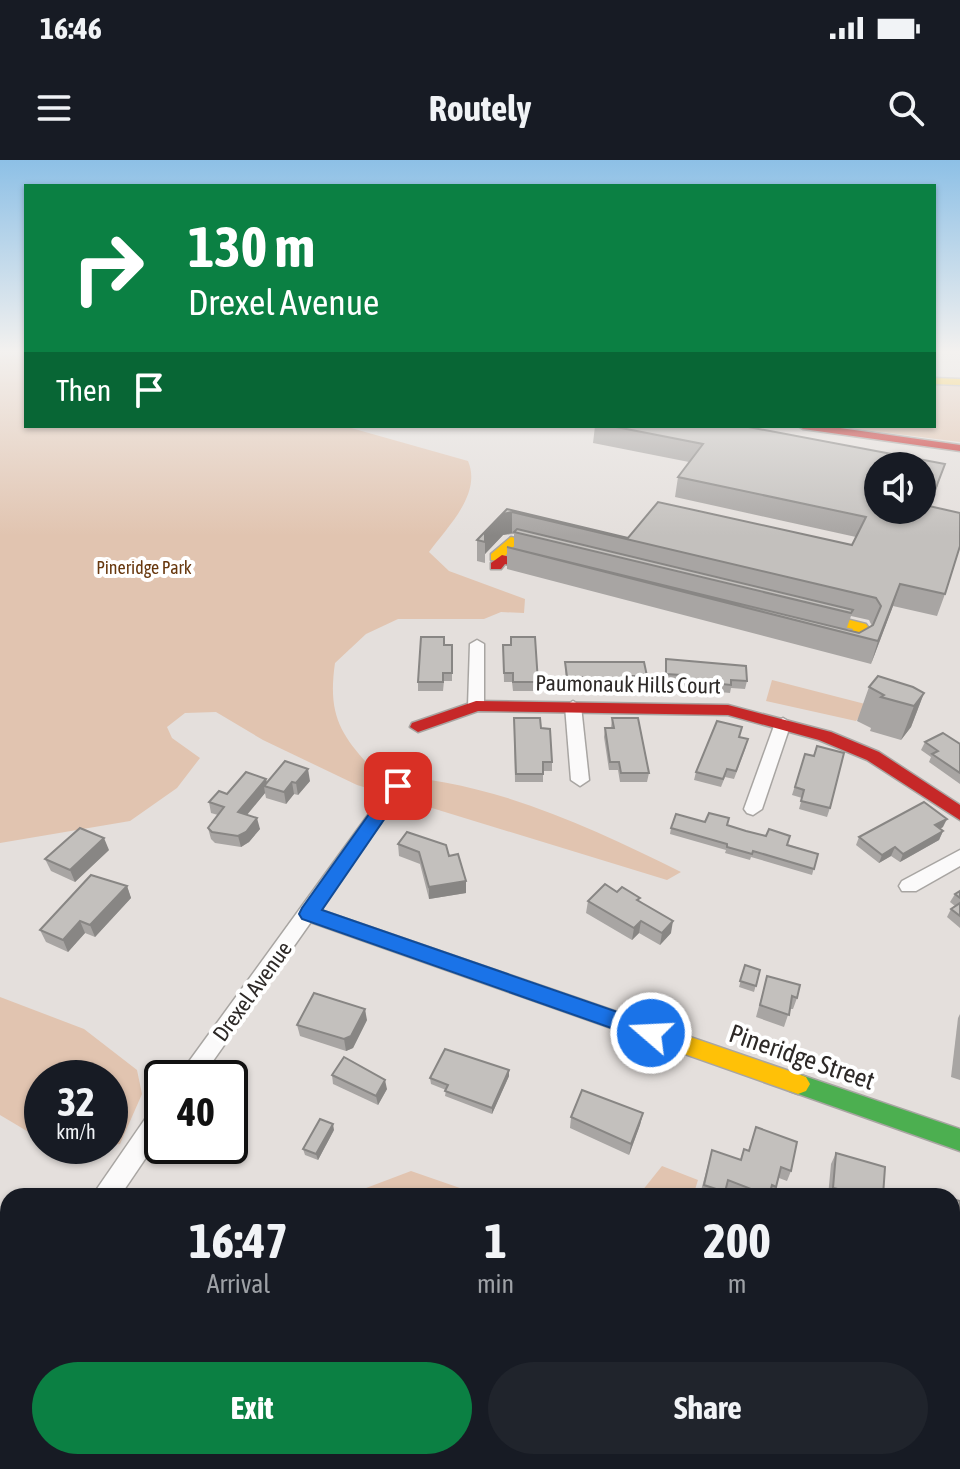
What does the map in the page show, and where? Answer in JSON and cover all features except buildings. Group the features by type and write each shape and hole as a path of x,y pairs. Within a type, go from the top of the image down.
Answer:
{"main road":[{"path":"817,428 960,448"},
{"path":"557,552 511,541 496,557 499,562 563,574"},
{"path":"800,612 861,627 853,647 822,639"},
{"name":"Paumonauk Hills Court","path":"418,727 476,706 702,708 783,723 873,756 960,814"},
{"name":"Pineridge Street","path":"309,914 960,1140"}],"street":[{"path":"476,706 477,644"},
{"path":"573,706 580,780"},
{"path":"753,809 783,723"},
{"name":"Drexel Avenue","path":"201,1060 398,786"},
{"path":"909,886 960,857"},
{"path":"111,1188 144,1140"}],"green space":[{"name":"Pineridge Park","path":"0,413 24,413 24,428 351,428 468,461 471,473 467,497 429,552 449,571 525,599 524,613 501,612 484,619 398,619 366,634 335,663 333,698 340,726 355,750 379,776 457,785 534,807 681,872 667,880 357,785 263,740 216,712 185,713 167,727 172,738 200,758 177,788 130,821 0,843"},
{"path":"936,413 960,413 960,442 849,428 936,428"},
{"path":"772,680 869,705 856,721 766,701"},
{"path":"0,997 84,1029 124,1060 24,1060 24,1129 0,1115"},
{"path":"128,1063 137,1070 142,1094 128,1126"},
{"path":"662,1166 698,1180 696,1188 644,1188"},
{"path":"411,1171 460,1188 366,1188"}],"traffic: fast":[{"path":"798,1084 960,1140"}],"traffic: slow":[{"path":"502,559 496,557 511,541 545,550"},
{"path":"818,616 861,627 853,647 836,643"},
{"path":"309,914 798,1084"}],"traffic: jam":[{"path":"817,428 960,448"},
{"path":"496,566 502,559 537,568"},
{"path":"418,727 476,706 728,710 825,736 873,756 960,814"}],"route":[{"path":"398,786 309,914 651,1033"}]}
